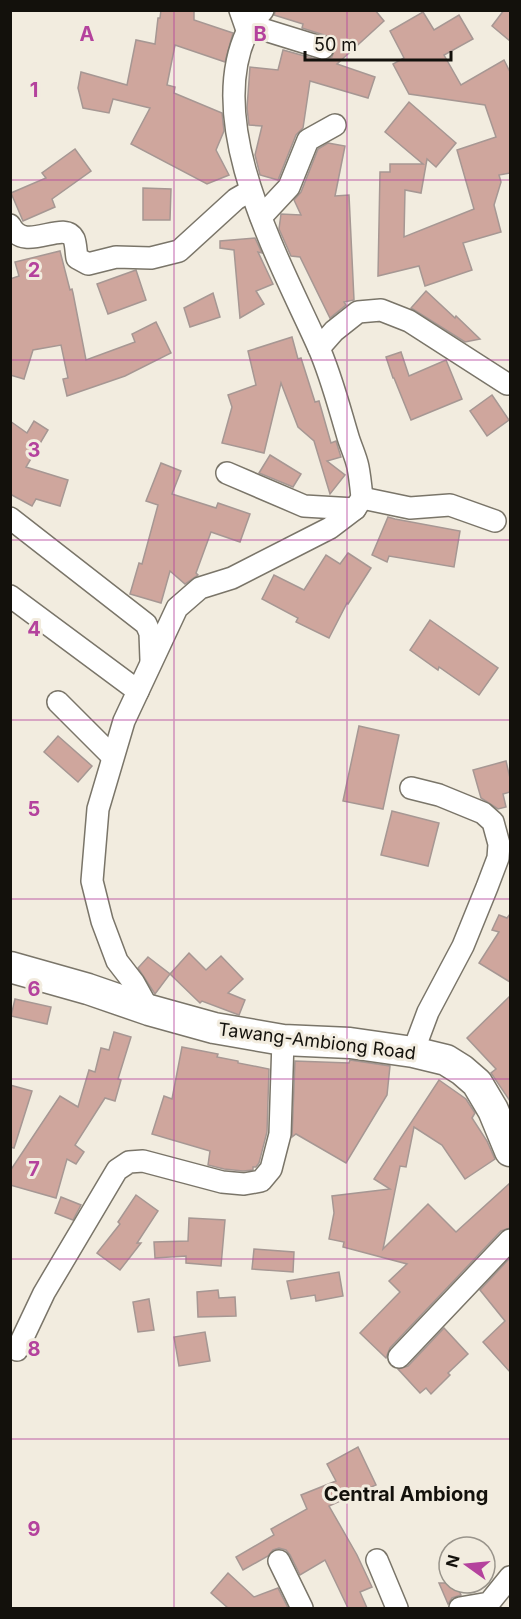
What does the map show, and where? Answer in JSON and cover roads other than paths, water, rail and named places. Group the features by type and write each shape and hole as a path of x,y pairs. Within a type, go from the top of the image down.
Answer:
{"main road":[{"name":"Tawang-Ambiong Road","path":"10,967 214,1028 283,1040 350,1043 412,1052 446,1060 477,1083 493,1110 510,1150"}],"street":[{"path":"322,48 251,19 237,67 233,107 250,191 295,300 319,348 358,465 359,504"},
{"path":"261,217 289,187 308,140 335,125"},
{"path":"10,225 13,230 26,237 35,238 59,231 70,234 74,239 77,258 88,264 116,257 151,258 179,251 236,199 250,191"},
{"path":"319,348 334,331 358,312 381,310 409,321 507,384"},
{"path":"227,473 304,506 359,504 410,508 450,505 495,521"},
{"path":"149,1010 134,983 117,961 102,921 92,881 98,809 124,721 177,608 200,588 232,578 330,528 359,504"},
{"path":"10,518 146,624 150,633 151,664"},
{"path":"10,596 138,691"},
{"path":"58,702 112,756"},
{"path":"411,788 438,795 483,813 493,822 498,844 498,858 488,887 463,946 428,1012 412,1052"},
{"path":"17,1350 44,1293 117,1170 129,1162 143,1161 222,1182 244,1184 261,1181 271,1169 280,1134 283,1040"},
{"path":"399,1357 510,1240"},
{"path":"377,1560 397,1608"},
{"path":"279,1561 302,1608"},
{"path":"463,1608 493,1606 510,1577"}],"district":[{"name":"Central Ambiong","path":"406,1494"}]}
